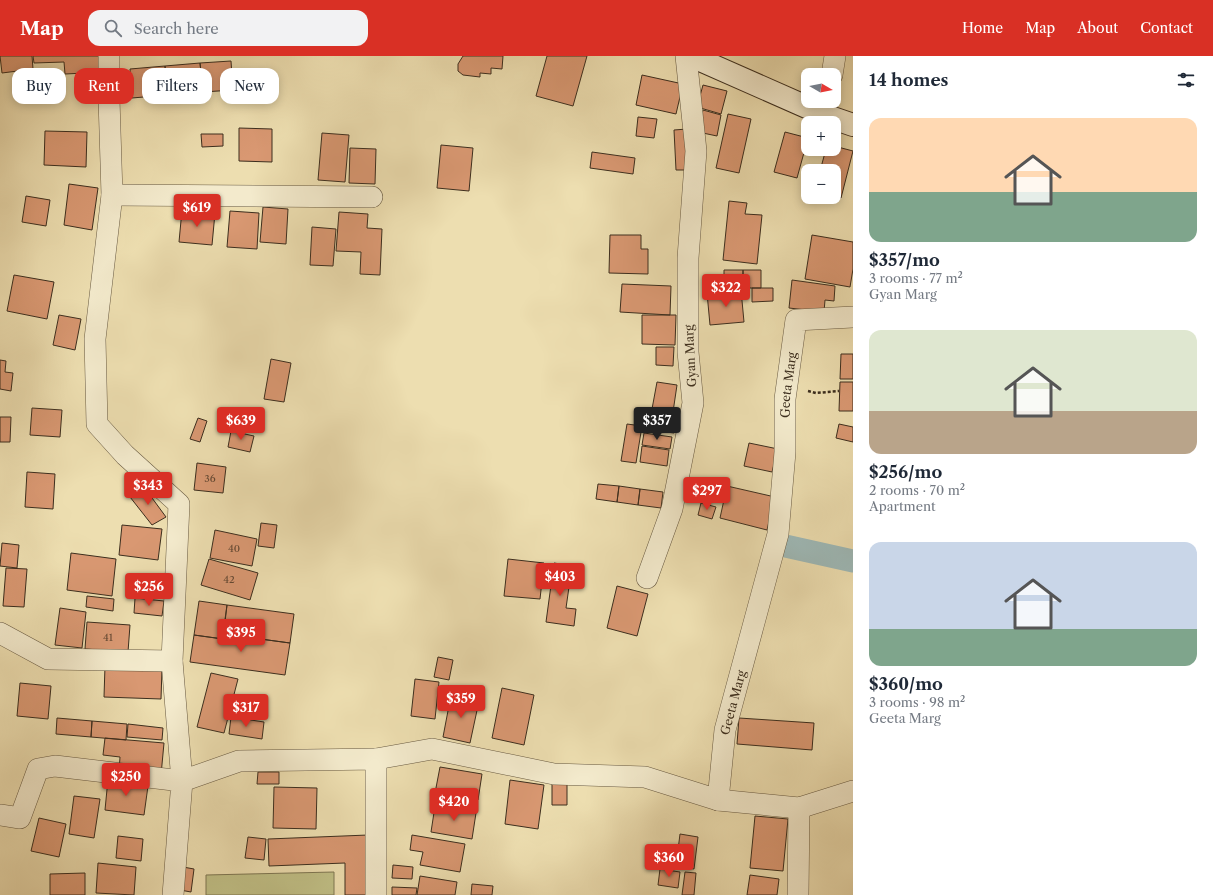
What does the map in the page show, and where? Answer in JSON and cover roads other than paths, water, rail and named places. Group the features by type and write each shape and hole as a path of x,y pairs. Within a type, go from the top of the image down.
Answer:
{"main road":[{"path":"691,56 801,98"},
{"path":"828,108 853,125"}],"street":[{"path":"109,56 112,194 95,339 97,424 125,455 179,504 172,661 182,781 172,895"},
{"name":"Gyan Marg","path":"647,578 672,509 693,403 688,352 688,258 696,151 686,56"},
{"path":"833,68 835,56"},
{"path":"112,194 372,197"},
{"name":"Geeta Marg","path":"718,800 725,730 778,534 786,452 786,399 796,320 853,317"},
{"path":"0,633 48,659 172,661"},
{"path":"0,815 20,818 38,769 55,766 182,781 239,761 376,759 432,750 554,774 645,777 718,800 799,808 853,791"},
{"path":"376,759 376,895"},
{"path":"798,895 799,808"}],"waterway":[{"path":"781,545 853,561"}]}
